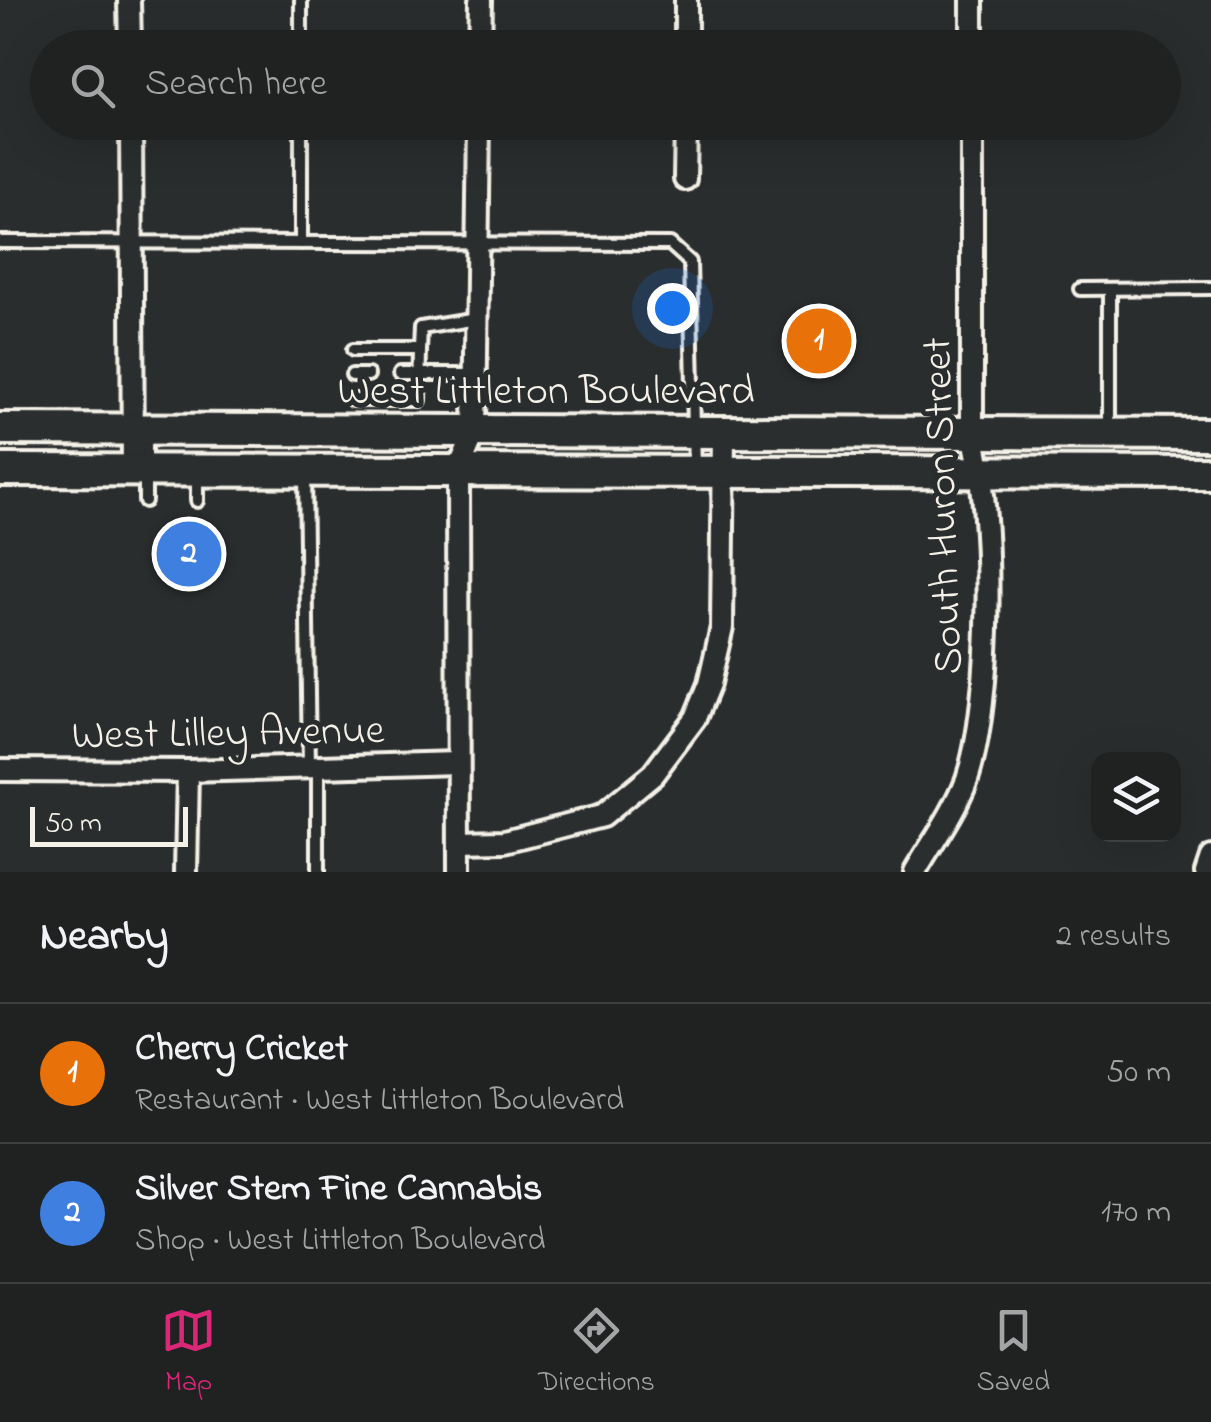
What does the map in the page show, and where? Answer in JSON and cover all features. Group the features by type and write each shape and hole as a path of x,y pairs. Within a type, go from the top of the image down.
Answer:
{"main road":[{"name":"West Littleton Boulevard","path":"0,429 1211,434"},
{"name":"West Littleton Boulevard","path":"0,470 197,486 306,471 1211,473"}],"street":[{"path":"129,0 130,30"},
{"path":"480,30 481,0"},
{"path":"686,0 686,30"},
{"path":"972,0 972,30"},
{"path":"130,140 141,481"},
{"path":"459,872 458,471 475,432 479,140"},
{"path":"685,179 686,140"},
{"name":"South Huron Street","path":"915,872 966,781 978,735 985,679 984,473 972,432 972,140"},
{"path":"460,842 506,841 602,816 653,774 695,718 709,684 722,627 710,432"},
{"name":"West Lilley Avenue","path":"0,770 457,763"},
{"path":"186,872 188,770"},
{"path":"1206,872 1211,857"}],"lane":[{"path":"301,0 301,30"},
{"path":"301,140 301,243"},
{"path":"0,242 670,244 690,262 710,432 710,473"},
{"path":"1080,289 1211,288"},
{"path":"1110,289 1110,433"},
{"path":"352,400 419,400 421,328 476,319"},
{"path":"353,350 420,350"},
{"path":"400,374 475,374"},
{"path":"352,375 368,375"},
{"path":"306,471 318,872"}],"place":[{"name":"Cherry Cricket","path":"819,341"},
{"name":"Silver Stem Fine Cannabis","path":"189,554"}]}
